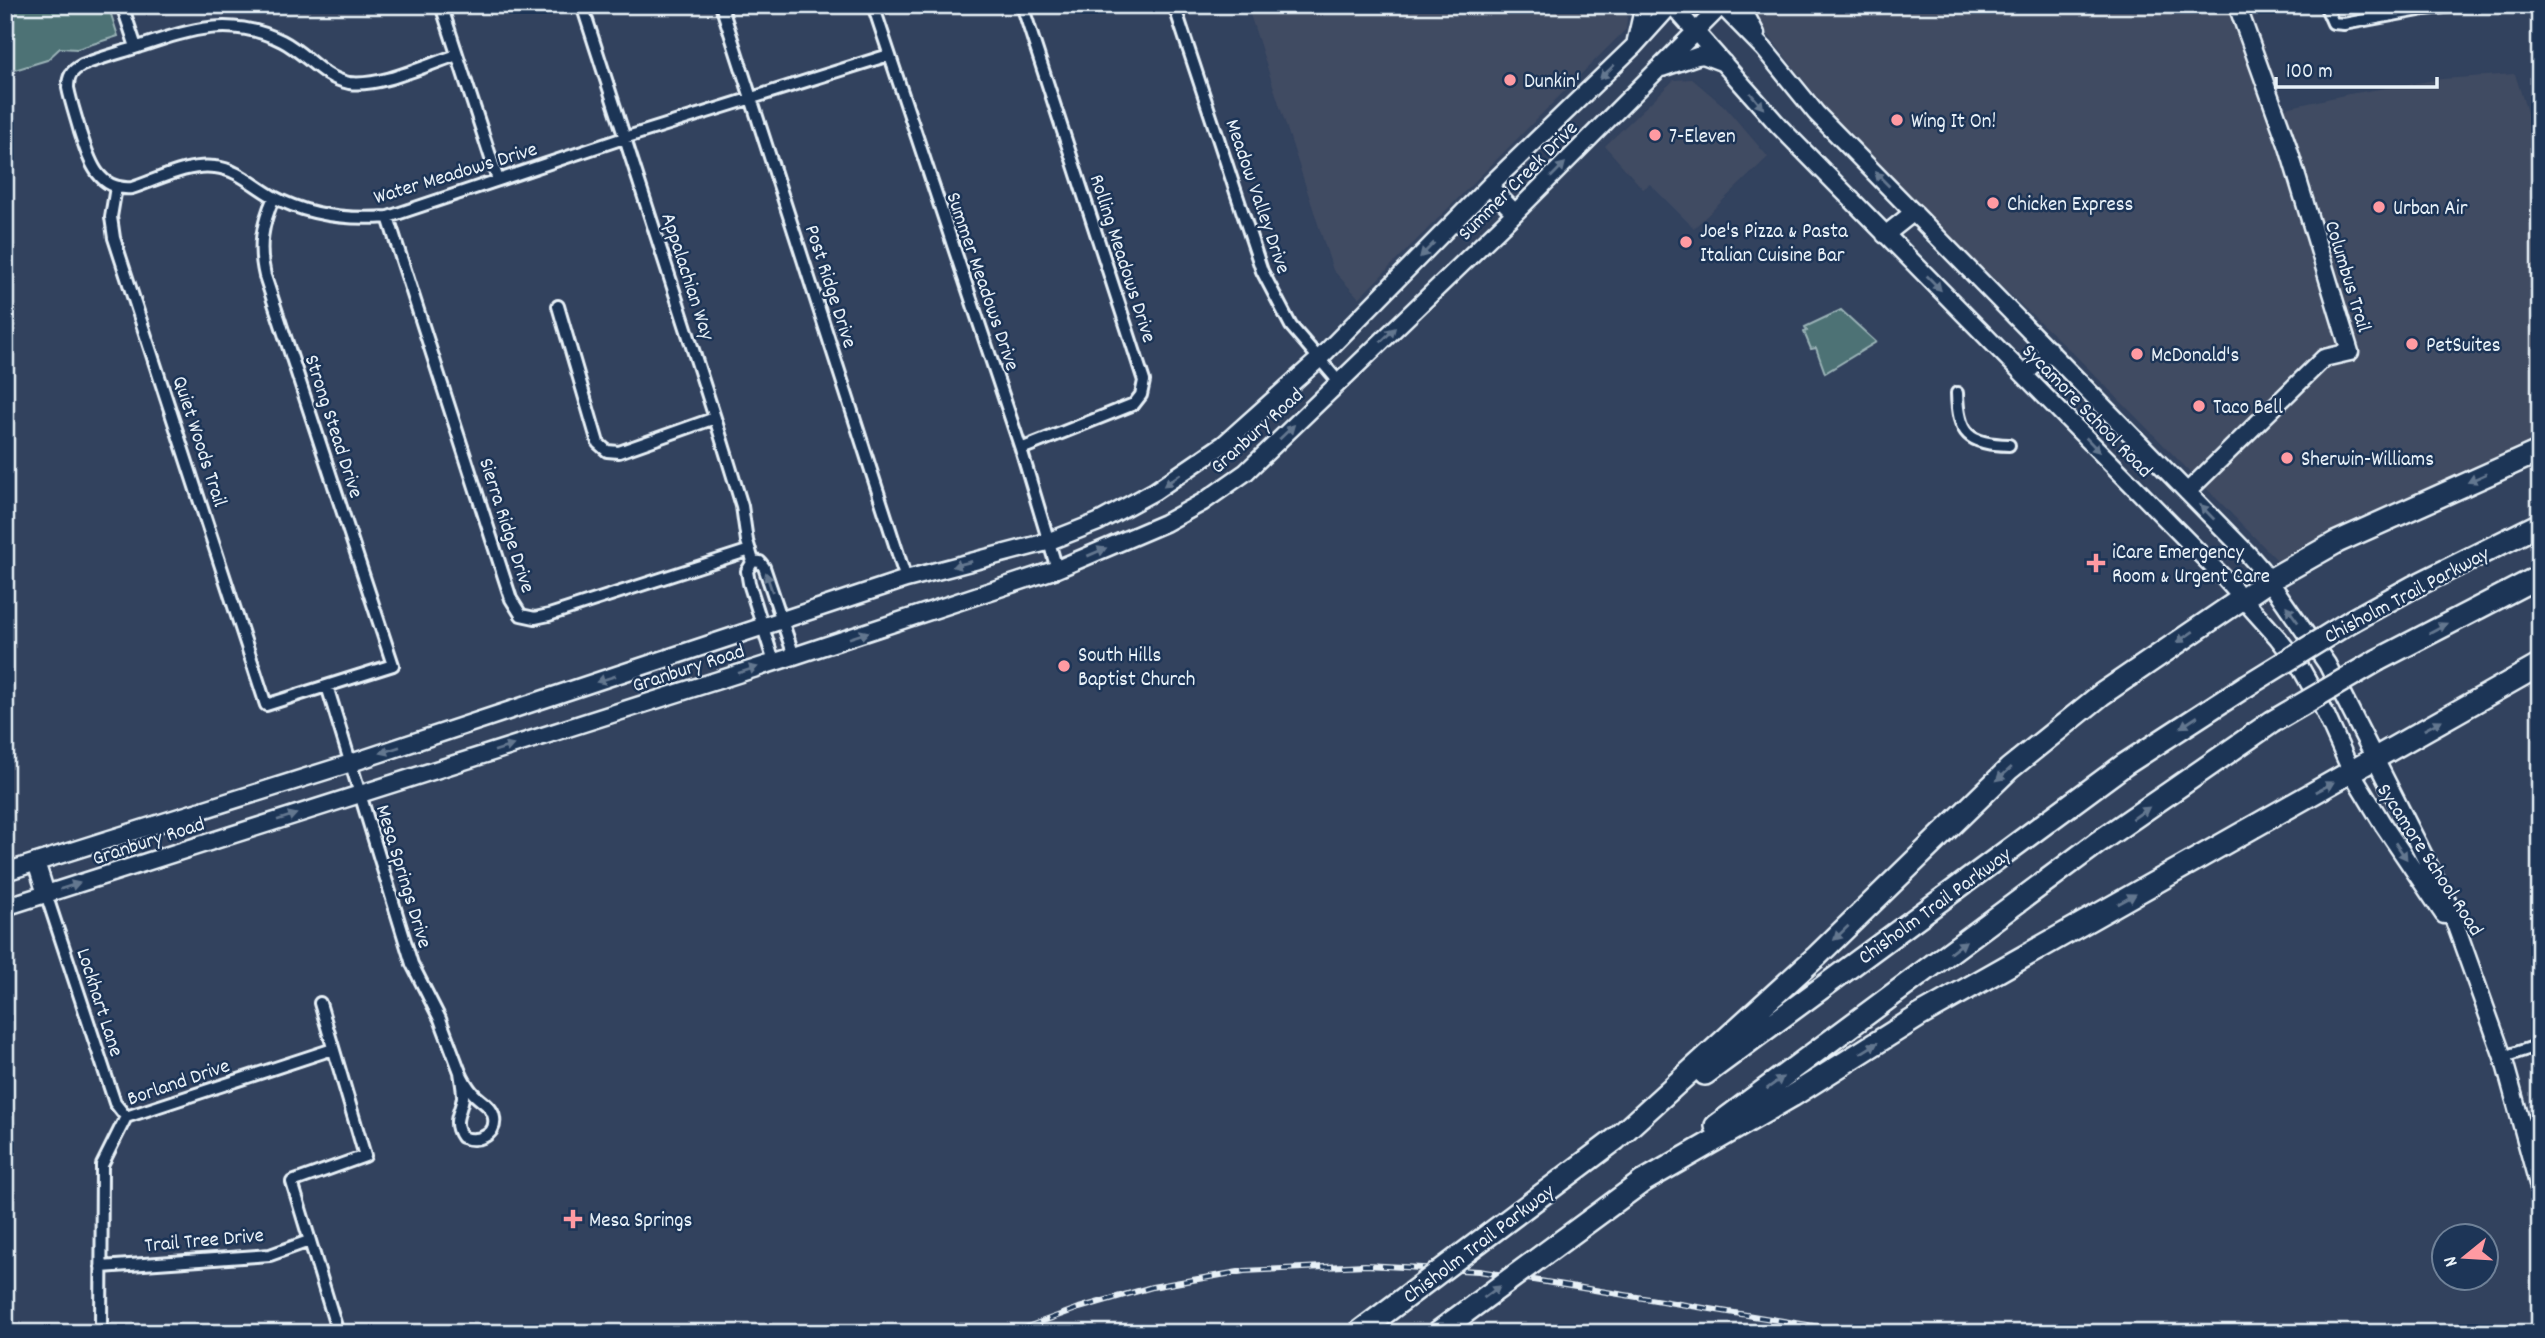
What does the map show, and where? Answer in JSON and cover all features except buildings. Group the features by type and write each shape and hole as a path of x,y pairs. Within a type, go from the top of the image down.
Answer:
{"highway":[{"path":"1616,1139 1825,948 2009,769 2111,687 2268,581 2367,527 2540,451"},
{"name":"Chisholm Trail Parkway","path":"1358,1333 2106,778 2353,620 2540,524"},
{"path":"1437,1333 2097,843 2272,722 2378,660 2540,576"},
{"path":"1642,1182 1793,1096 1919,1016 2540,665"}],"main road":[{"path":"1634,46 1642,5"},
{"name":"Summer Creek Drive","path":"1319,359 1489,186 1634,46 1671,5"},
{"name":"Sycamore School Road","path":"1671,5 1726,63 1779,126 2278,638 2311,684 2352,772 2384,827 2435,900 2466,954"},
{"name":"Summer Creek Drive","path":"1339,382 1515,213 1722,5"},
{"name":"Sycamore School Road","path":"1722,5 1764,49 1816,113 2261,569 2327,664 2441,889 2466,954"},
{"path":"1745,5 1746,15 1764,49"},
{"name":"Columbus Trail","path":"2187,492 2324,358 2350,352 2288,147 2237,5"},
{"path":"1657,71 1703,55 1726,63"},
{"path":"1489,186 1515,213"},
{"path":"1885,235 1914,212"},
{"path":"2024,375 2050,350"},
{"name":"Granbury Road","path":"5,872 351,763 906,579 1047,542 1098,522 1155,491 1224,444 1319,359"},
{"name":"Granbury Road","path":"5,907 794,656 1057,569 1165,523 1203,502 1246,472 1339,382"},
{"path":"36,862 46,894"},
{"path":"2466,954 2503,1056 2537,1170 2540,1191"}],"street":[{"path":"122,5 136,47"},
{"path":"441,5 498,180"},
{"name":"Appalachian Way","path":"582,5 742,506 752,556 747,571 774,662"},
{"name":"Post Ridge Drive","path":"721,5 906,579"},
{"name":"Summer Meadows Drive","path":"873,5 1021,449 1057,569"},
{"name":"Rolling Meadows Drive","path":"1021,449 1134,404 1141,395 1144,381 1022,5"},
{"name":"Meadow Valley Drive","path":"1174,5 1262,271 1291,326 1339,382"},
{"path":"2325,5 2333,23 2344,24 2424,9 2464,5"},
{"path":"116,187 107,183 94,170 70,99 69,76 74,69 82,65 193,29 215,27 241,28 281,40 335,78 362,84 457,55"},
{"name":"Water Meadows Drive","path":"116,187 132,188 191,169 212,166 233,172 274,197 299,208 331,216 388,217 624,138 888,55"},
{"name":"Quiet Woods Trail","path":"116,187 111,217 114,238 266,705 327,686"},
{"name":"Strong Stead Drive","path":"274,197 263,229 263,265 393,665 327,686"},
{"name":"Sierra Ridge Drive","path":"388,217 511,599 521,615 535,618 549,615 752,556"},
{"path":"558,306 598,443 607,451 619,452 715,418"},
{"path":"1957,393 1958,418 1969,436 1987,444 2009,445"},
{"name":"Appalachian Way","path":"752,556 764,567 794,656"},
{"name":"Mesa Springs Drive","path":"327,686 412,964 440,1019 460,1072 471,1091 493,1114 495,1122 483,1138 472,1140 462,1137 456,1125 463,1097 460,1072"},
{"name":"Lockhart Lane","path":"46,894 115,1103 126,1118"},
{"path":"320,1003 365,1156 292,1182 338,1333"},
{"path":"2503,1056 2540,1045"},
{"name":"Borland Drive","path":"98,1333 101,1328 102,1165 126,1118 333,1049"},
{"name":"Trail Tree Drive","path":"101,1267 270,1255 309,1241"}],"shaded area":[{"path":"1247,5 1628,5 1628,8 1626,29 1359,298 1333,270"},
{"path":"1752,5 2249,5 2286,108 2349,94 2442,79 2515,74 2540,154 2540,440 2353,520 2279,562 2074,354 1940,229 1830,114 1755,18"},
{"path":"1692,79 1725,107 1768,157 1694,228 1650,184 1643,189 1605,146 1674,80"}],"green space":[{"path":"5,5 108,5 118,36 77,49 60,48 47,60 5,73"},
{"path":"1841,310 1876,342 1825,373 1816,348 1811,349 1804,332 1807,331 1805,327"}],"railway":[{"path":"1011,1333 1079,1308 1152,1287 1244,1271 1365,1265 1479,1271 1856,1333"}],"place":[{"name":"Dunkin'","path":"1510,80"},
{"name":"Wing It On!","path":"1897,120"},
{"name":"7-Eleven","path":"1655,135"},
{"name":"Chicken Express","path":"1993,203"},
{"name":"Urban Air","path":"2379,207"},
{"name":"Joe's Pizza & Pasta Italian Cuisine Bar","path":"1686,242"},
{"name":"PetSuites","path":"2412,344"},
{"name":"McDonald's","path":"2137,354"},
{"name":"Taco Bell","path":"2199,406"},
{"name":"Sherwin-Williams","path":"2287,458"},
{"name":"iCare Emergency Room & Urgent Care","path":"2096,563"},
{"name":"South Hills Baptist Church","path":"1064,666"},
{"name":"Mesa Springs","path":"573,1219"}]}
